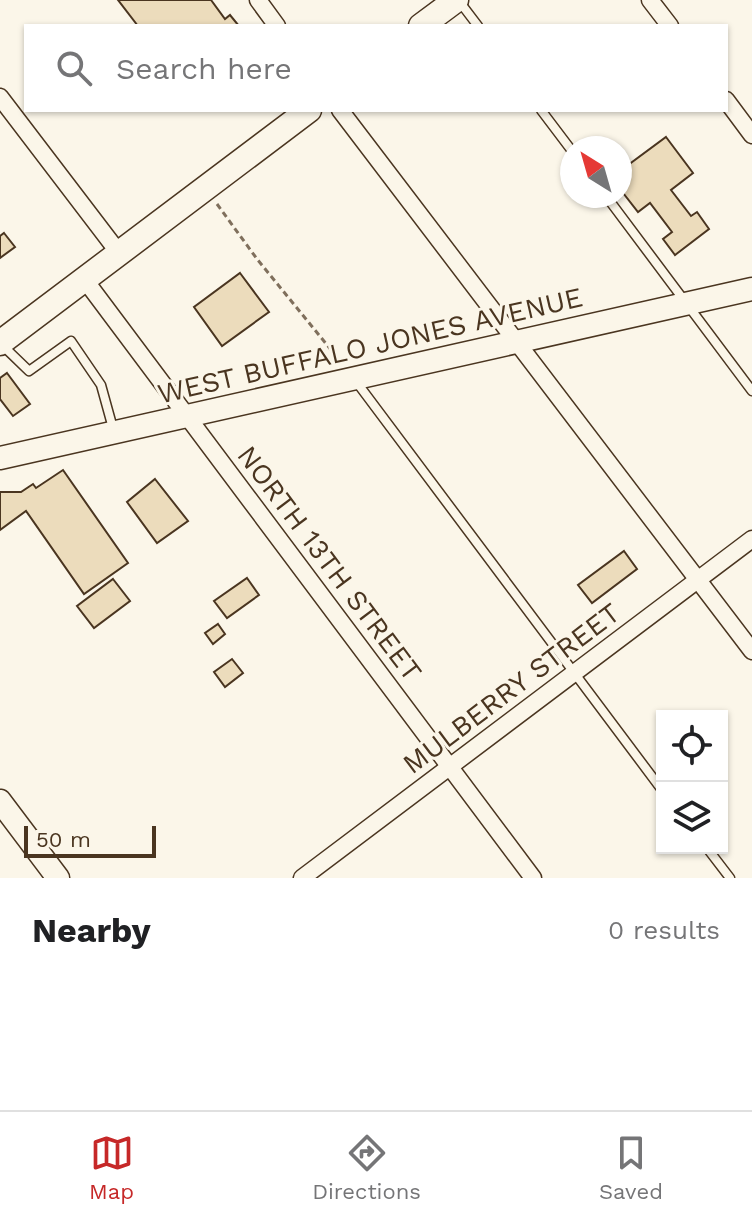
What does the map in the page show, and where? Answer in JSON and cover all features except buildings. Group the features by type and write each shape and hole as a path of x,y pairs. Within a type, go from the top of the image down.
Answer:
{"main road":[{"path":"424,24 457,0"},
{"path":"0,343 306,112"},
{"name":"WEST BUFFALO JONES AVENUE","path":"0,458 752,289"},
{"path":"0,801 58,878"}],"street":[{"path":"258,0 276,24"},
{"path":"650,0 668,24"},
{"path":"0,97 119,253"},
{"path":"728,103 752,135"},
{"path":"342,112 752,651"},
{"name":"NORTH 13TH STREET","path":"85,280 533,878"},
{"name":"MULBERRY STREET","path":"302,878 752,539"}],"lane":[{"path":"457,0 476,24"},
{"path":"543,112 561,136"},
{"path":"615,208 752,391"},
{"path":"0,343 29,371 71,341 101,385 115,433"},
{"path":"355,379 656,782"},
{"path":"712,854 730,878"}],"path":[{"path":"204,189 355,379"}]}
